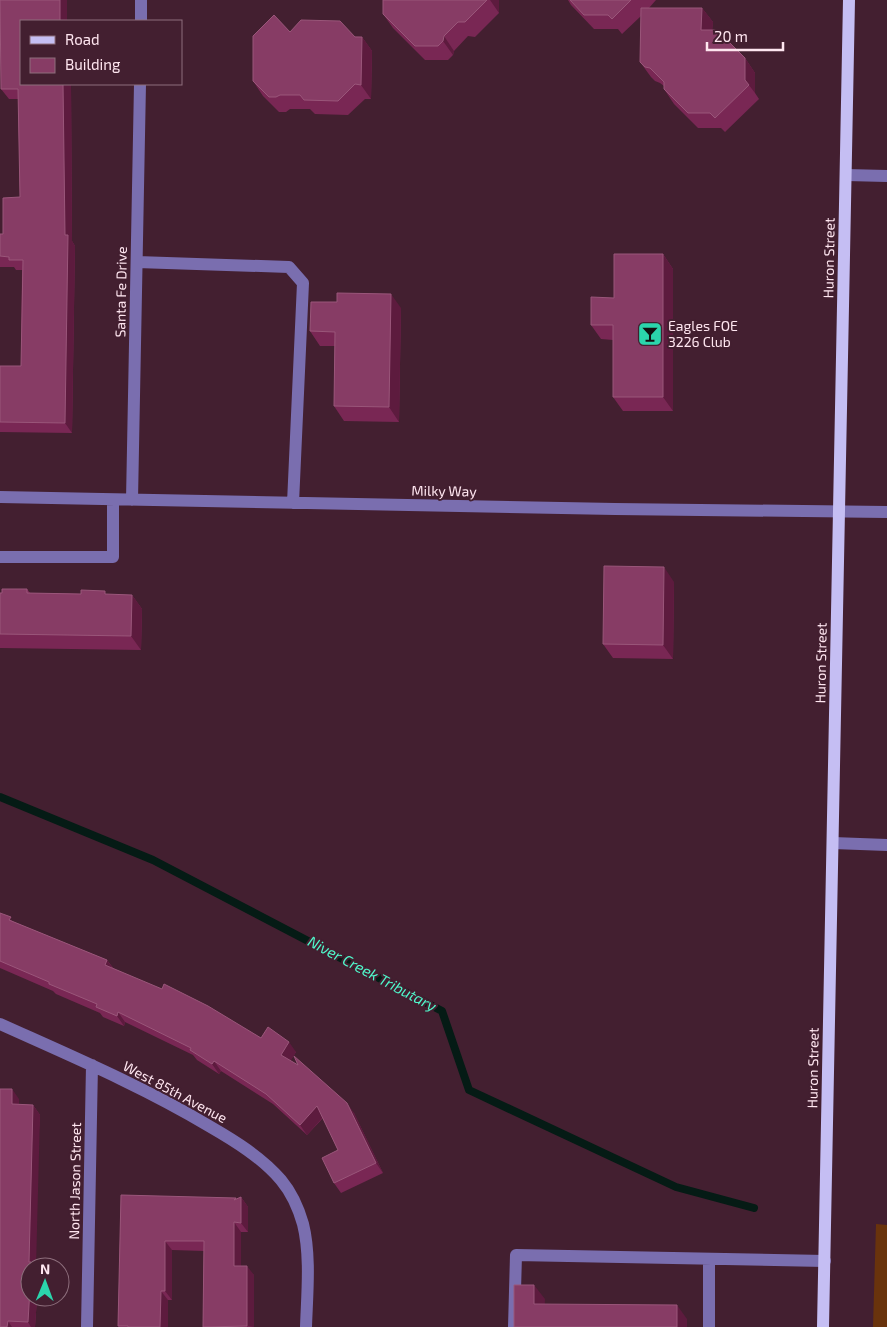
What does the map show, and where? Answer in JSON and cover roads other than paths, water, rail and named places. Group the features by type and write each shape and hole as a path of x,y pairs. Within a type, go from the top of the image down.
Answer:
{"main road":[{"name":"Huron Street","path":"823,1327 849,0"}],"street":[{"path":"141,0 141,20"},
{"name":"Santa Fe Drive","path":"132,500 140,85"},
{"path":"846,175 887,176"},
{"path":"137,262 288,267 302,283 292,503"},
{"name":"Milky Way","path":"0,497 887,512"},
{"path":"0,556 113,558 113,500"},
{"path":"833,843 887,845"},
{"name":"West 85th Avenue","path":"0,1024 92,1065 178,1107 259,1158 282,1181 296,1205 303,1225 307,1279 306,1327"},
{"name":"North Jason Street","path":"86,1327 92,1065"},
{"path":"514,1327 516,1255 825,1261"},
{"path":"709,1259 709,1327"}],"waterway":[{"name":"Niver Creek Tributary","path":"0,797 153,860 442,1011 469,1090 676,1187 754,1208"}],"place":[{"name":"Eagles FOE 3226 Club","path":"650,334"}]}
